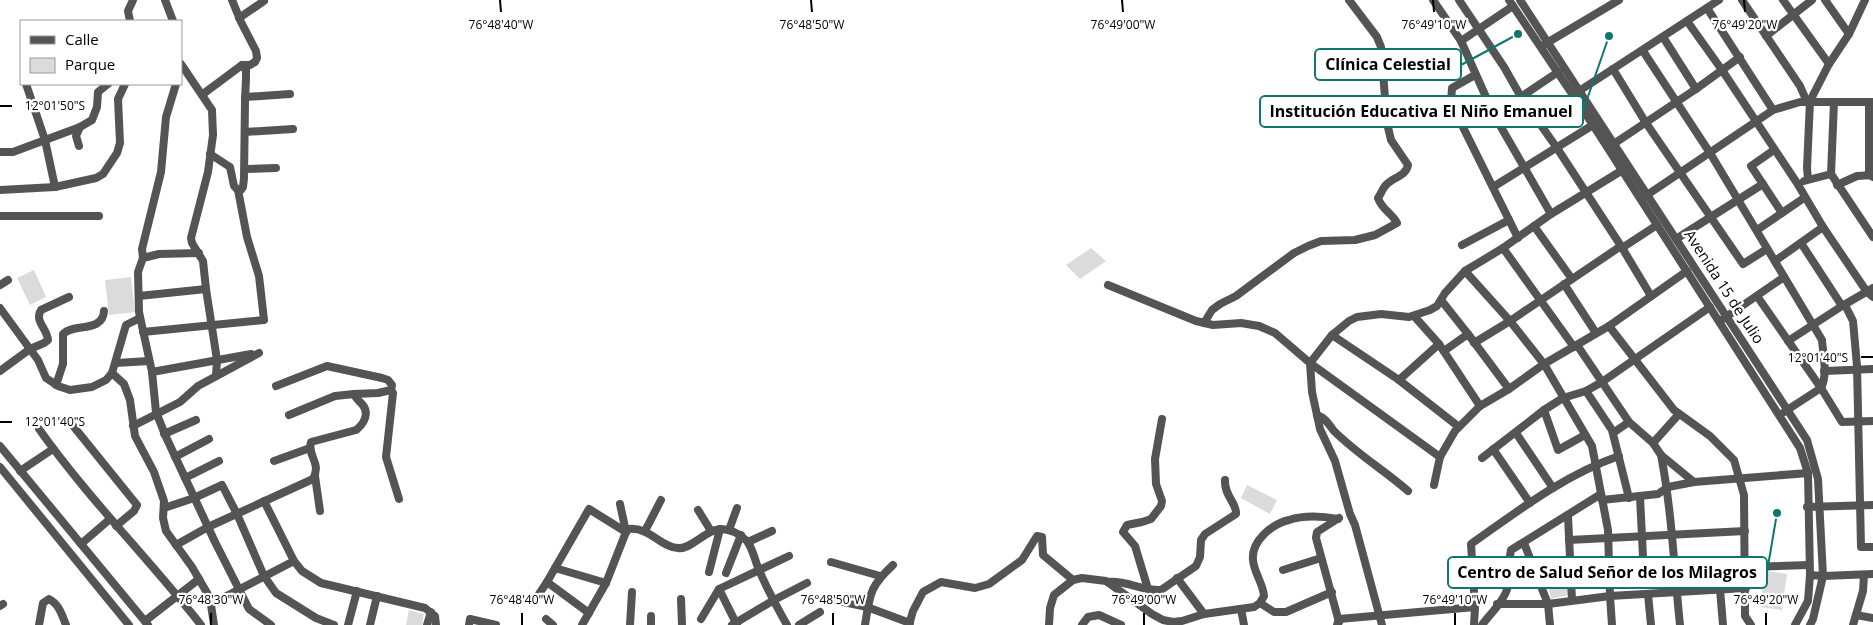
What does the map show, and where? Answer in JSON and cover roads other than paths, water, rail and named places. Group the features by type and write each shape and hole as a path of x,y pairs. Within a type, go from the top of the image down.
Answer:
{"street":[{"path":"130,20 128,11 133,0"},
{"path":"165,0 173,20"},
{"path":"203,94 242,64 250,65 255,62 256,51 232,0"},
{"path":"1204,323 1212,310 1236,296 1294,253 1321,241 1355,240 1375,234 1397,223 1382,207 1378,198 1387,184 1403,174 1407,170 1408,165 1391,140 1387,123 1381,47 1377,37 1349,0"},
{"path":"1434,0 1461,42 1494,115 1551,214"},
{"path":"1459,0 1479,28 1521,97 1622,247 1651,296"},
{"name":"Avenida 15 de Julio","path":"1520,0 1558,72 1576,93 1593,125 1648,195 1808,440 1818,479 1822,576 1819,596 1810,625"},
{"path":"1544,44 1608,3 1619,0"},
{"path":"1576,93 1719,0"},
{"path":"1742,0 1809,101"},
{"path":"1784,0 1792,14 1829,64"},
{"path":"1766,36 1812,0"},
{"path":"1825,0 1849,34"},
{"path":"1808,179 1809,101 1829,64 1849,34 1865,0"},
{"path":"239,18 264,1"},
{"path":"1461,42 1511,3"},
{"name":"Avenida 15 de Julio","path":"1511,3 1544,44 1576,93 1610,147 1621,171 1800,448 1808,473 1807,507 1810,575 1808,601 1795,625"},
{"path":"1707,8 1774,110"},
{"path":"1687,21 1757,122 1823,227 1871,292 1843,305 1788,341"},
{"path":"1663,38 1696,89"},
{"path":"1643,50 1710,153 1822,340 1824,371 1821,388 1779,416"},
{"path":"1610,147 1740,57"},
{"path":"238,190 241,190 243,187 245,169 246,70 242,64"},
{"path":"182,65 212,110 213,135 208,172 192,232 192,244 203,261 211,325 218,360 216,376"},
{"path":"1613,69 1646,123 1743,264 1767,249"},
{"path":"1494,115 1558,72"},
{"path":"1475,74 1452,88 1451,103 1518,238"},
{"path":"26,85 45,140 55,187"},
{"path":"0,152 13,152 80,127 92,120 98,92 107,85"},
{"path":"0,190 55,187 96,178 103,174 109,168 117,153 120,142 118,98 124,85"},
{"path":"176,85 166,117 161,172 142,250 143,258 138,272 140,318 152,372 157,414 164,434 249,609 271,625"},
{"path":"245,96 290,94"},
{"path":"1641,200 1774,110 1794,103 1809,101 1871,102 1872,176 1857,176 1837,185"},
{"path":"1834,102 1831,174 1873,237"},
{"path":"1493,187 1593,125"},
{"path":"79,146 76,136 80,127"},
{"path":"245,132 293,129"},
{"path":"1774,150 1751,166 1782,213"},
{"path":"143,332 264,320 259,276 247,237 238,190 234,186 230,166 210,154"},
{"path":"245,169 276,168"},
{"path":"1382,625 1336,461 1320,429 1312,392 1310,363 1332,335 1357,317 1381,314 1414,316 1430,310 1441,300 1465,271 1518,238 1551,214 1621,171"},
{"path":"1797,183 1831,174"},
{"path":"1676,239 1762,184"},
{"path":"1757,230 1804,198"},
{"path":"0,216 99,216"},
{"path":"1462,245 1510,220"},
{"path":"1474,342 1510,321 1657,225"},
{"path":"1534,226 1572,279"},
{"path":"1775,261 1823,227"},
{"path":"1801,243 1853,321 1857,370 1861,547 1873,547"},
{"path":"1502,248 1602,382 1629,422 1653,443 1661,455 1694,482"},
{"path":"143,258 158,254 199,253"},
{"path":"1465,271 1510,321 1544,364 1592,446 1608,537 1612,625"},
{"path":"1434,485 1440,457 1459,428 1480,406 1509,389 1544,364 1609,326 1687,271"},
{"path":"1719,322 1784,277"},
{"path":"0,284 8,280"},
{"path":"1564,284 1596,333"},
{"path":"1108,286 1204,323 1213,325 1241,324 1259,326 1275,333 1310,363 1440,457"},
{"path":"139,296 206,289"},
{"path":"1,370 30,349 48,340 46,332 38,320 38,314 41,310 69,296"},
{"path":"1757,296 1821,388 1842,422 1873,421"},
{"path":"1441,300 1509,389"},
{"path":"1482,458 1544,410 1563,398 1586,391 1602,382 1710,307"},
{"path":"0,308 38,360 46,378 56,385 70,390 92,387 106,380 112,374 126,325 140,318"},
{"path":"56,385 63,364 63,334 67,330 96,324 104,316 104,311"},
{"path":"1414,316 1439,344 1480,406"},
{"path":"1609,326 1674,410 1710,436 1734,460 1744,495 1745,616 1751,625"},
{"path":"1444,351 1468,334"},
{"path":"1332,335 1399,380 1459,428"},
{"path":"1399,380 1439,344"},
{"path":"133,426 180,402 198,386 259,353 152,372"},
{"path":"116,363 149,361"},
{"path":"276,386 327,366 388,380 392,385 391,390 393,393 386,457 399,499"},
{"path":"1824,371 1873,369"},
{"path":"112,374 124,384 130,400 135,436 154,472 164,502 163,518 166,531 210,598 214,625"},
{"path":"289,415 335,396 378,393 391,390"},
{"path":"1586,391 1613,433 1629,498"},
{"path":"320,512 315,476 317,466 310,448 311,442 356,430 361,426 366,409 355,398 354,394"},
{"path":"1544,410 1558,450 1585,434"},
{"path":"1653,443 1679,414"},
{"path":"1317,415 1377,468 1391,476 1408,491"},
{"path":"1148,589 1135,546 1125,535 1124,529 1127,525 1150,518 1161,506 1162,501 1156,484 1154,459 1162,419"},
{"path":"164,434 196,420"},
{"path":"70,422 136,505 134,511 116,526"},
{"path":"1613,433 1629,422"},
{"path":"39,429 110,519 201,625"},
{"path":"1516,433 1553,488"},
{"path":"175,457 210,440"},
{"path":"0,446 147,623 199,579"},
{"path":"274,461 310,448"},
{"path":"20,471 53,449"},
{"path":"1493,449 1530,503"},
{"path":"1661,455 1668,487 1680,625"},
{"path":"1474,625 1475,607 1471,544 1553,488 1596,464 1619,456"},
{"path":"185,478 219,460"},
{"path":"0,467 129,625"},
{"path":"1482,625 1505,595 1508,585 1508,563 1511,550 1602,497 1640,497 1658,494 1668,487 1694,482 1808,473"},
{"path":"176,545 313,479 315,476"},
{"path":"1049,625 1050,608 1054,595 1073,580 1082,578 1108,582 1118,581 1148,589 1161,590 1199,563 1201,540 1205,534 1236,514 1237,510 1228,496 1225,487 1226,480"},
{"path":"164,508 194,498 222,485 264,576 276,593 316,618 334,625"},
{"path":"1609,580 1644,577 1640,497"},
{"path":"645,531 662,500"},
{"path":"264,501 294,561 302,571 321,583 425,608 435,616 436,625"},
{"path":"582,625 606,583 626,532 620,504"},
{"path":"1807,507 1873,505"},
{"path":"729,530 736,508"},
{"path":"539,594 589,509 626,532"},
{"path":"698,510 711,531"},
{"path":"1350,514 1317,532 1316,538 1332,592 1338,623 1379,615 1475,607"},
{"path":"1108,582 1163,620 1173,622 1204,614 1254,607 1260,603 1264,596 1252,560 1254,548 1260,538 1270,529 1288,520 1320,516 1338,519"},
{"path":"1568,516 1572,600"},
{"path":"81,544 110,519"},
{"path":"626,532 629,529 645,531 677,549 684,548 711,531 729,530 740,535 748,542 759,570 787,625"},
{"path":"709,572 720,529"},
{"path":"748,542 772,531"},
{"path":"1569,540 1745,531"},
{"path":"726,573 740,535"},
{"path":"830,599 867,607 909,624 917,600 923,592 941,582 975,588 989,584 1022,560 1037,536 1042,536 1043,555 1073,580"},
{"path":"1524,543 1548,604 1550,625"},
{"path":"702,619 720,589 789,556"},
{"path":"1283,570 1321,558"},
{"path":"1534,569 1570,560"},
{"path":"211,604 294,561"},
{"path":"831,562 880,576"},
{"path":"865,625 870,595 880,576 893,565"},
{"path":"1745,567 1809,565"},
{"path":"555,568 606,583"},
{"path":"1810,575 1873,574"},
{"path":"1853,625 1863,591 1864,575"},
{"path":"1178,578 1204,614"},
{"path":"547,582 589,613"},
{"path":"720,589 735,624 774,600 807,583"},
{"path":"1497,604 1548,604 1610,596 1746,588"},
{"path":"1720,589 1724,625"},
{"path":"348,625 357,591"},
{"path":"630,625 632,592"},
{"path":"1260,603 1274,612 1286,612 1332,592"},
{"path":"1648,594 1651,625"},
{"path":"370,625 377,596"},
{"path":"39,625 43,604 49,599 55,602 61,611 66,625"},
{"path":"681,599 682,625"},
{"path":"1241,609 1244,625"},
{"path":"427,625 431,612"},
{"path":"799,625 820,612"},
{"path":"1082,625 1088,617 1100,615 1121,625"},
{"path":"1856,615 1873,618"},
{"path":"651,616 651,625"},
{"path":"469,625 470,619 496,625"},
{"path":"546,619 553,625"}],"place":[{"name":"Clínica Celestial","path":"1518,34"},
{"name":"Institución Educativa El Niño Emanuel","path":"1609,36"},
{"name":"Centro de Salud Señor de los Milagros","path":"1777,513"}]}
